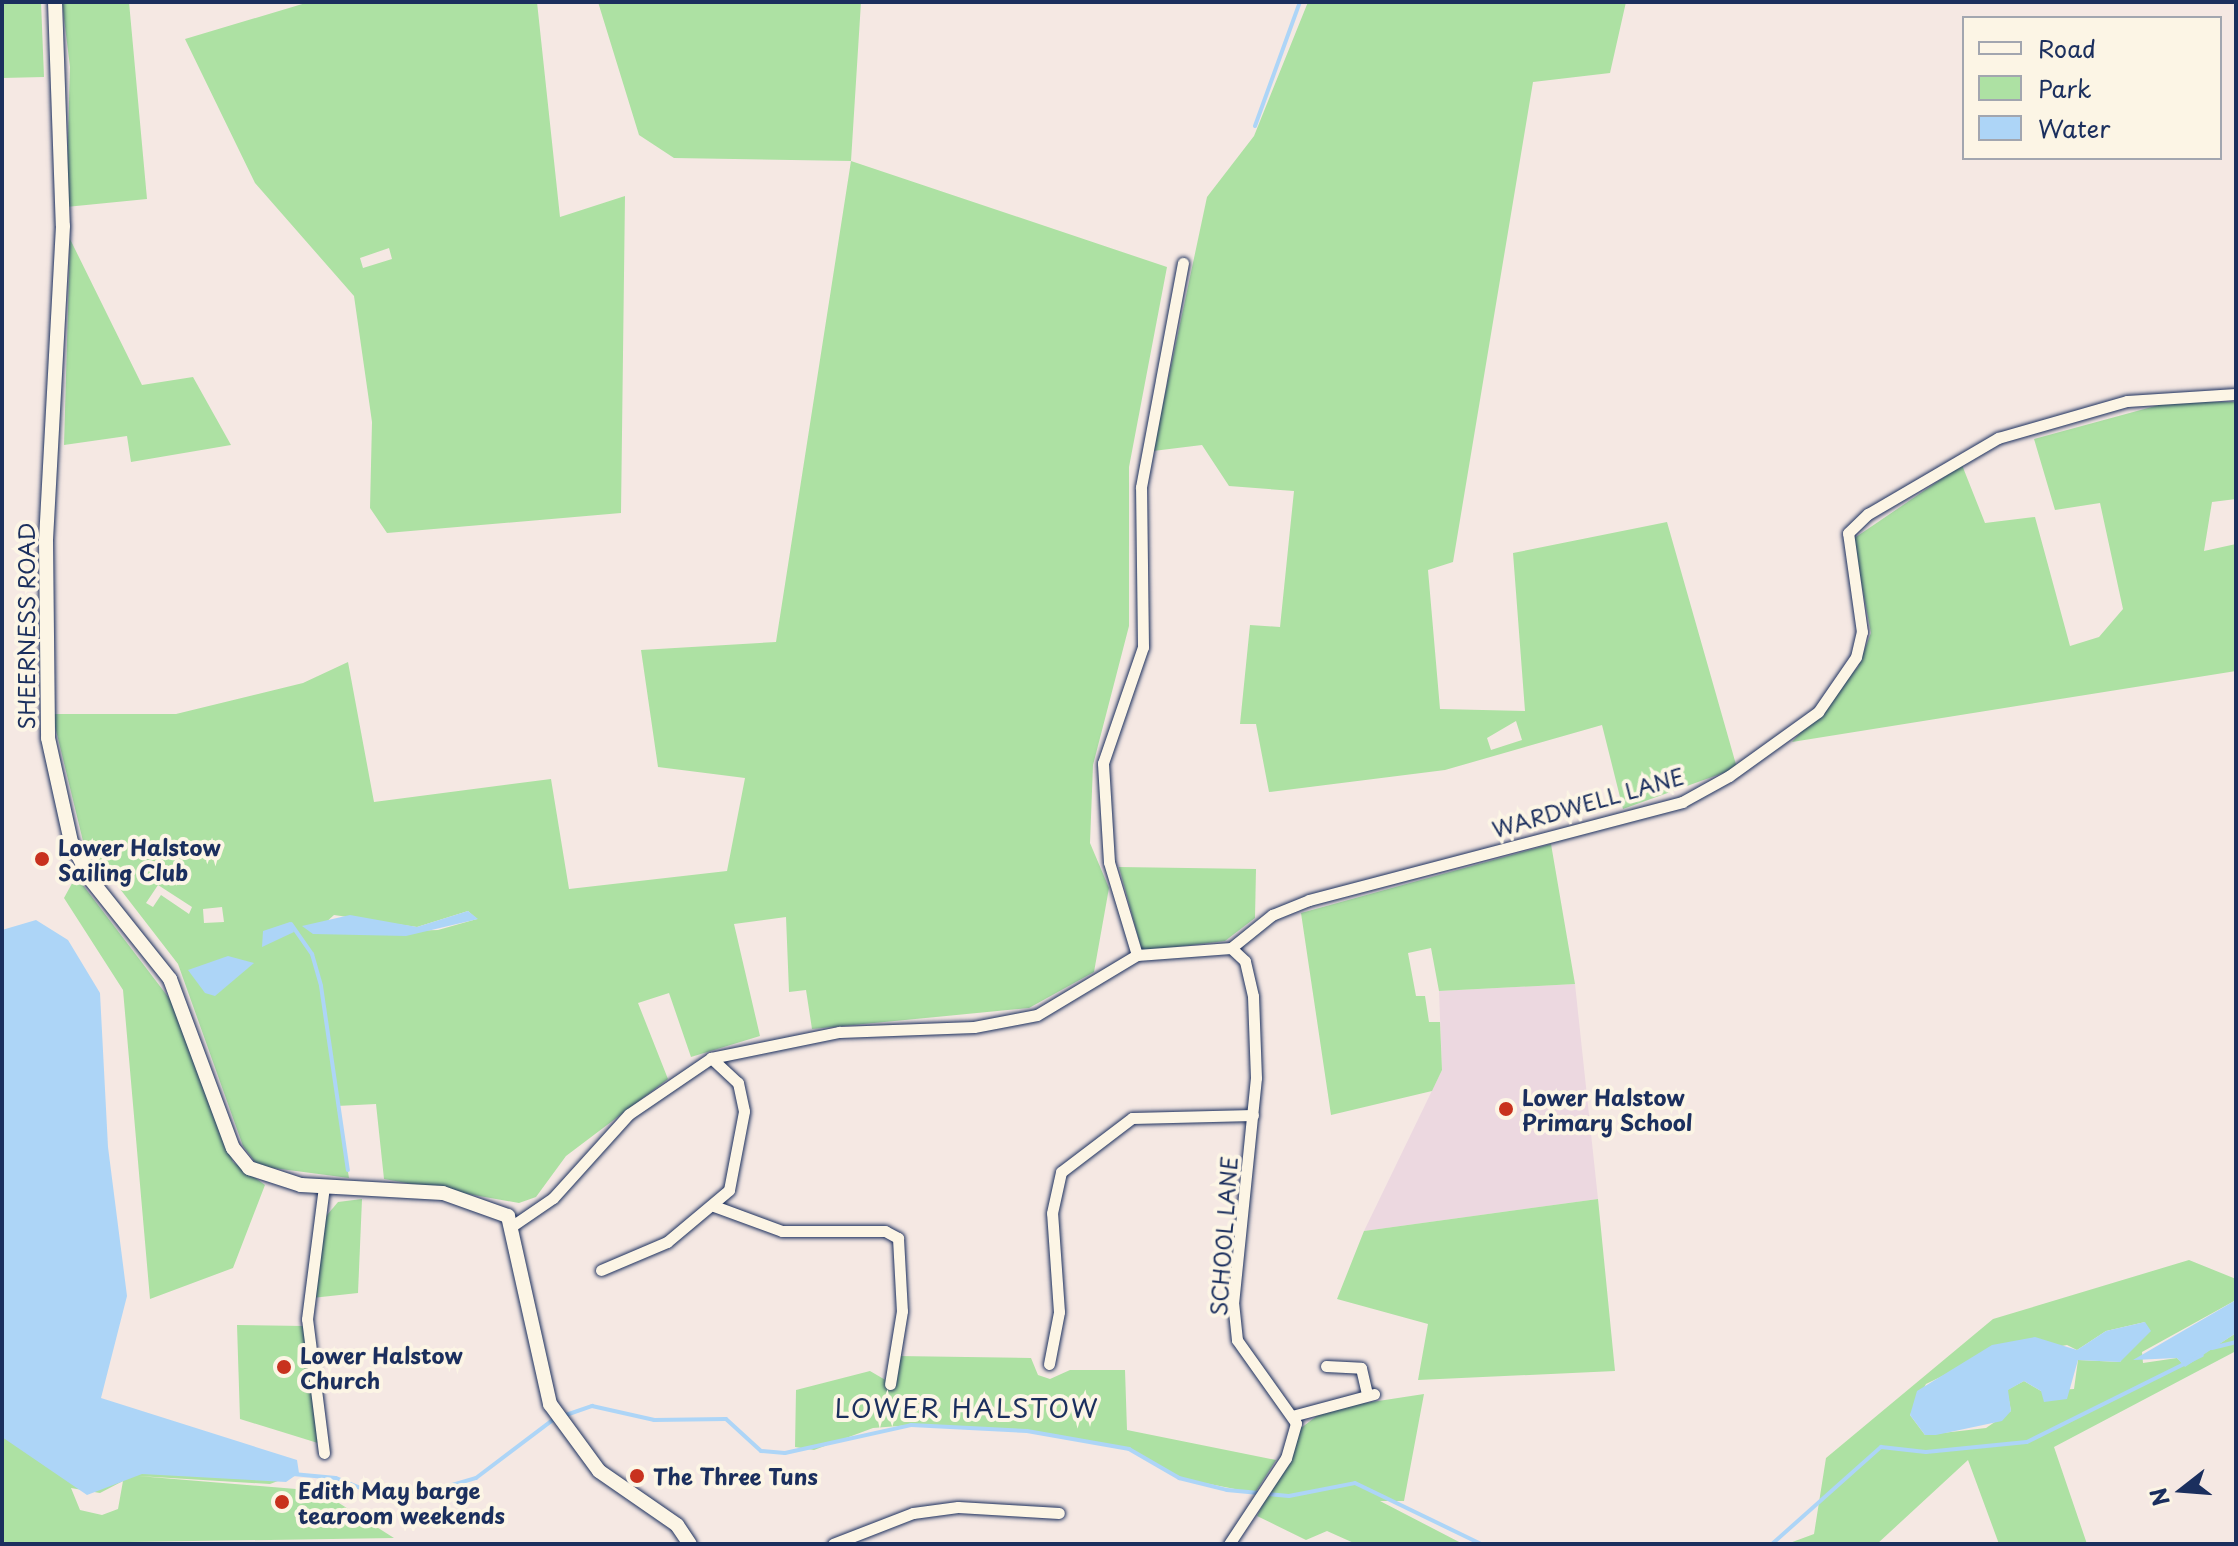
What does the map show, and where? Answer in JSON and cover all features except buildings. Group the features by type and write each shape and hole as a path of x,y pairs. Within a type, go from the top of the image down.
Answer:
{"street":[{"name":"SHEERNESS ROAD","path":"55,2 63,226 46,540 48,738 71,842 91,880 170,979 233,1148 262,1176 324,1186 461,1197 515,1224"},
{"path":"1137,955 1101,814 1103,763 1143,647 1141,487 1183,263"},
{"name":"WARDWELL LANE","path":"1231,948 1272,915 1309,900 1682,802 1729,776 1818,712 1856,657 1862,632 1848,533 1868,514 1998,438 2127,401 2236,394"},
{"path":"1115,966 1130,937"},
{"path":"690,1544 677,1525 599,1471 565,1430 550,1404 535,1361 515,1224 553,1198 629,1114 711,1058 839,1032 974,1027 1037,1015 1137,955 1231,948"},
{"name":"SCHOOL LANE","path":"1231,948 1245,961 1253,996 1253,1115 1233,1304 1237,1340 1292,1416"},
{"path":"601,1270 667,1242 714,1206 729,1190 744,1111 738,1083 711,1058"},
{"path":"1049,1364 1059,1312 1052,1213 1061,1172 1132,1118 1253,1115"},
{"path":"324,1186 307,1319 324,1453"},
{"path":"714,1206 782,1231 885,1231 898,1238 902,1311 890,1384"},
{"path":"1229,1544 1296,1437 1292,1416 1370,1394 1361,1368 1326,1366"},
{"path":"833,1544 913,1513 958,1507 1059,1513"}],"shaded area":[{"name":"Lower Halstow Primary School","path":"1575,984 1598,1199 1364,1231 1442,1070 1439,991"}],"green space":[{"path":"2,2 41,2 44,77 2,78"},
{"path":"62,2 129,2 147,199 66,207 70,67"},
{"path":"309,2 537,2 560,217 625,196 621,513 387,533 370,508 372,422 354,296 255,183 185,39","holes":["389,248 392,259 363,268 360,258"]},
{"path":"598,2 861,2 851,161 674,158 639,135"},
{"path":"1308,2 1626,2 1610,73 1533,82 1453,562 1428,570 1440,709 1525,711 1513,553 1667,522 1737,768 1623,809 1602,725 1445,770 1269,792 1256,724 1240,724 1250,625 1280,627 1294,491 1229,486 1202,445 1153,451 1207,197 1254,136","holes":["1516,721 1522,740 1491,750 1487,738"]},
{"path":"851,161 1167,267 1129,467 1129,626 1093,765 1090,843 1109,888 1094,972 1029,1008 812,1029 806,990 789,992 786,917 734,924 760,1036 691,1057 669,993 638,1003 668,1079 566,1156 536,1197 519,1203 384,1179 376,1104 337,1106 349,1178 258,1166 243,1146 178,964 83,841 52,714 176,714 303,683 348,662 374,802 551,779 569,889 727,871 745,778 658,767 641,650 776,642","holes":["158,885 192,907 189,914 161,895 153,907 146,903","222,907 224,922 204,923 203,909","468,911 477,919 438,930 313,934 334,915 417,927"]},
{"path":"70,239 142,385 193,377 231,445 131,462 127,436 64,445"},
{"path":"2170,402 2236,402 2236,499 2212,502 2204,551 2236,544 2236,671 1792,742 1858,667 1871,633 1853,539 1962,465 1985,523 2035,517 2070,646 2099,637 2123,609 2100,503 2055,510 2034,439"},
{"path":"1551,844 1575,984 1439,991 1431,948 1408,953 1416,996 1425,996 1429,1022 1440,1022 1442,1070 1432,1091 1331,1115 1301,913"},
{"path":"1119,867 1256,869 1255,918 1225,941 1142,951"},
{"path":"76,876 172,1002 233,1162 265,1185 233,1268 150,1299 123,990 64,898"},
{"path":"362,1199 358,1293 312,1298 322,1221 338,1202"},
{"path":"1598,1199 1615,1371 1418,1380 1428,1324 1337,1299 1364,1231"},
{"path":"2189,1260 2236,1279 2236,1300 2142,1352 2143,1363 2177,1358 2185,1366 2236,1333 2236,1351 2054,1447 2087,1544 1999,1544 1968,1460 1877,1544 1787,1544 1814,1534 1826,1458 1993,1319","holes":["2145,1322 2120,1362 2078,1360 2074,1389 2041,1391 2024,1381 2007,1390 2011,1411 1986,1428 1925,1435 1910,1415 1926,1384 1969,1363 2067,1345 2077,1350 2106,1331"]},
{"path":"237,1325 304,1326 321,1444 240,1419"},
{"path":"898,1356 1031,1358 1038,1375 1050,1379 1070,1370 1125,1370 1127,1430 1276,1460 1255,1493 1179,1478 1129,1449 1027,1431 911,1425 873,1428 814,1450 795,1447 796,1390 870,1371 894,1385"},
{"path":"2,1378 250,1476 299,1473 270,1484 138,1476 320,1491 394,1538 2,1544","holes":["123,1481 118,1509 102,1515 80,1510 71,1488 100,1493"]},
{"path":"1424,1394 1404,1501 1380,1501 1463,1544 1356,1544 1327,1531 1306,1540 1257,1516 1301,1428 1326,1409"}],"water":[{"path":"468,911 478,919 406,936 313,934 302,926 350,915 417,927"},
{"path":"36,920 68,940 100,993 108,1147 127,1296 101,1398 297,1460 299,1473 286,1482 142,1474 87,1495 2,1437 2,930"},
{"path":"290,922 294,932 262,947 263,931"},
{"path":"228,956 254,963 215,996 205,993 188,970"},
{"path":"2236,1300 2236,1333 2185,1367 2177,1358 2133,1360"},
{"path":"2145,1322 2151,1331 2120,1362 2078,1360 2067,1399 2044,1402 2041,1391 2024,1381 2008,1390 2011,1411 2002,1421 1936,1435 1925,1435 1910,1415 1917,1391 1992,1345 2035,1337 2077,1350 2106,1331"}],"waterway":[{"path":"1255,126 1300,2"},
{"path":"291,924 312,954 321,986 348,1170"},
{"path":"2212,1348 2236,1342"},
{"path":"1772,1544 1881,1447 1926,1452 2027,1442 2202,1355"},
{"path":"563,1416 592,1406 654,1420 726,1419 761,1451 785,1453 911,1425 1027,1431 1129,1449 1179,1478 1227,1490 1289,1496 1355,1483 1481,1544"},
{"path":"293,1474 336,1478 375,1494 435,1490 476,1478 554,1419"}],"place":[{"name":"Lower Halstow Sailing Club","path":"42,859"},
{"name":"Lower Halstow Primary School","path":"1506,1109"},
{"name":"Lower Halstow Church","path":"284,1367"},
{"name":"The Three Tuns","path":"637,1476"},
{"name":"Edith May barge tearoom weekends","path":"282,1502"}],"district":[{"name":"LOWER HALSTOW","path":"967,1408"}]}
